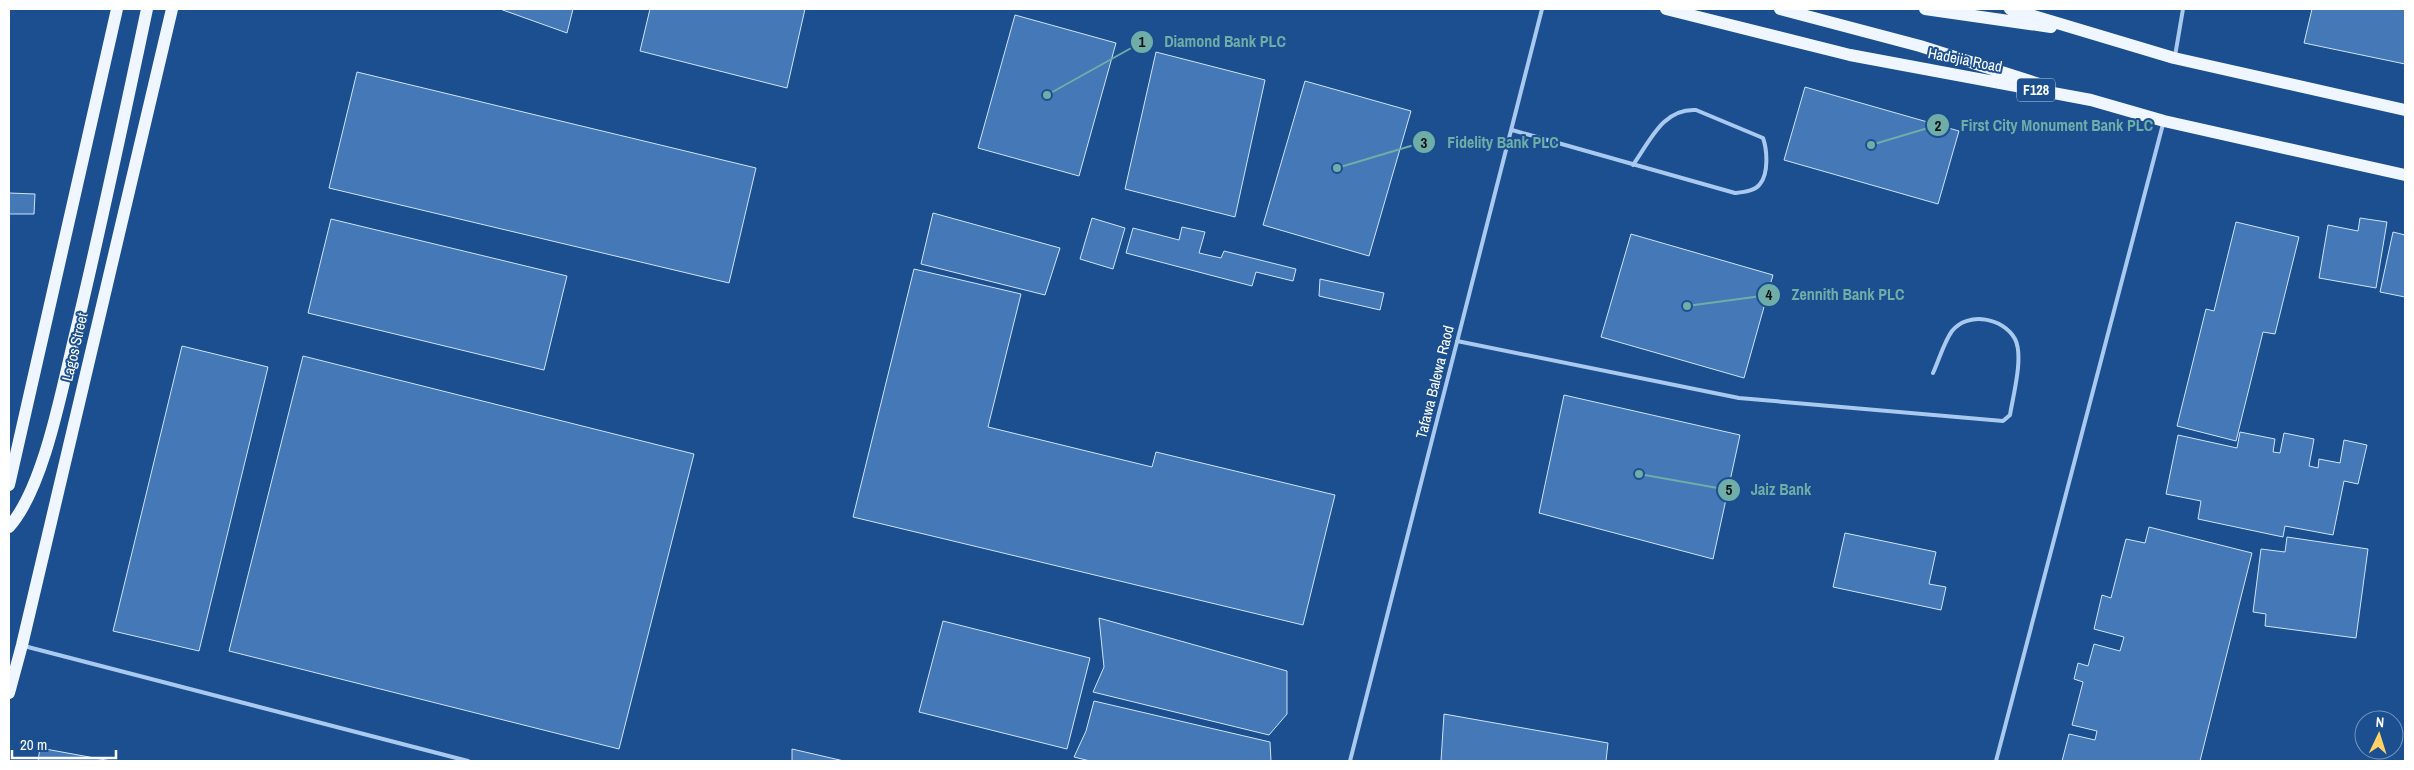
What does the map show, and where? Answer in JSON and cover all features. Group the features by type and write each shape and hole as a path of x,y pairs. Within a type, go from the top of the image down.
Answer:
{"main road":[{"path":"9,485 117,9"},
{"path":"9,527 17,518 34,485 58,405 103,215 147,9"},
{"name":"Lagos Street","path":"9,692 22,645 172,9"},
{"name":"Hadejia Road","path":"1666,9 1850,55 2091,100 2164,121 2405,175"},
{"path":"1780,9 1920,46 2091,100"},
{"path":"1924,9 2090,32"},
{"path":"2010,9 2174,58 2405,110"}],"lane":[{"name":"Tafawa Balewa Raod","path":"1350,761 1542,9"},
{"path":"2174,58 2183,9"},
{"path":"1512,130 1633,165 1735,194 1749,191 1760,184 1764,177 1766,149 1763,138 1696,110 1687,109 1678,111 1665,119 1633,165"},
{"path":"1996,761 2164,121"},
{"path":"1457,341 1739,398 2003,421 2010,415 2018,358 2015,339 2000,323 1983,320 1968,321 1952,330 1933,373"},
{"path":"22,645 468,761"}],"building":[{"path":"500,9 573,9 567,33"},
{"path":"650,9 805,9 787,88 640,51"},
{"path":"2312,9 2405,9 2405,64 2304,43"},
{"path":"1015,15 1116,43 1079,176 978,148"},
{"path":"1156,52 1265,80 1235,217 1125,189"},
{"path":"357,72 756,168 729,283 329,188"},
{"path":"1305,81 1411,111 1369,256 1263,225"},
{"path":"1805,87 1959,131 1938,204 1784,160"},
{"path":"9,193 35,194 34,214 9,214"},
{"path":"933,213 1060,248 1045,295 921,264"},
{"path":"1092,218 1125,228 1113,269 1080,259"},
{"path":"2360,218 2387,222 2376,288 2319,278 2328,225 2358,231"},
{"path":"331,219 567,276 544,370 308,313"},
{"path":"2236,222 2299,237 2275,334 2263,332 2236,441 2177,426 2206,309 2214,311"},
{"path":"1182,227 1205,232 1199,253 1221,258 1224,251 1296,269 1293,281 1256,272 1252,286 1126,253 1133,228 1179,240"},
{"path":"2393,232 2405,235 2405,297 2380,292"},
{"path":"1631,234 1773,275 1744,378 1601,337"},
{"path":"914,269 1021,294 988,427 1152,467 1156,452 1335,495 1303,625 853,517"},
{"path":"1320,279 1384,293 1380,310 1319,296"},
{"path":"182,346 268,367 199,651 113,631"},
{"path":"303,356 694,454 619,749 229,651"},
{"path":"1564,395 1740,435 1713,559 1539,513"},
{"path":"2240,432 2275,439 2273,452 2280,453 2284,433 2314,439 2309,466 2318,468 2319,459 2340,463 2344,440 2367,445 2358,484 2344,481 2333,535 2285,526 2283,537 2198,519 2201,501 2166,494 2178,435 2237,448"},
{"path":"2149,527 2252,553 2200,761 2062,761 2069,734 2095,740 2097,731 2072,725 2083,682 2074,679 2078,663 2088,666 2094,644 2120,651 2124,637 2094,629 2102,595 2111,598 2126,539 2145,543"},
{"path":"1845,533 1936,552 1929,584 1946,587 1941,610 1833,587"},
{"path":"2287,537 2368,549 2356,638 2265,626 2266,614 2253,612 2261,549 2285,552"},
{"path":"1099,618 1287,671 1287,714 1269,735 1093,692 1104,667"},
{"path":"943,621 1090,658 1067,749 919,712"},
{"path":"1094,701 1270,742 1271,761 1090,761 1074,757 1086,731"},
{"path":"1444,714 1608,743 1606,761 1441,761"},
{"path":"40,748 111,761 38,761"},
{"path":"792,749 844,761 792,761"}],"place":[{"name":"Diamond Bank PLC","path":"1047,95"},
{"name":"First City Monument Bank PLC","path":"1871,145"},
{"name":"Fidelity Bank PLC","path":"1337,168"},
{"name":"Zennith Bank PLC","path":"1687,306"},
{"name":"Jaiz Bank","path":"1639,474"}]}
